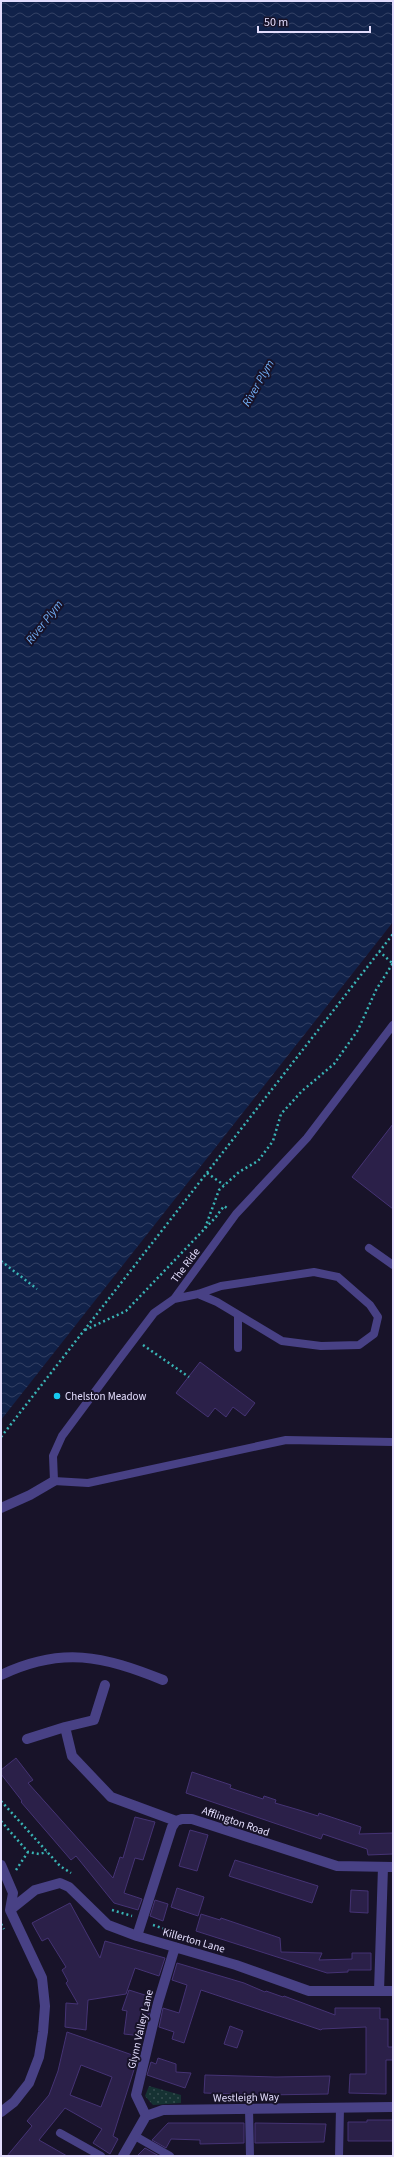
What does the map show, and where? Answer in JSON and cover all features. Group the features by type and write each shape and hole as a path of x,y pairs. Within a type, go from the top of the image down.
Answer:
{"street":[{"path":"1,1508 30,1495 54,1481"},
{"path":"1,1675 19,1666 44,1659 73,1657 106,1661 163,1680"},
{"path":"27,1739 94,1720 104,1685"},
{"path":"65,1727 72,1756 111,1797 176,1821 172,1827 137,1936"},
{"name":"Afflington Road","path":"176,1821 182,1819 192,1819 208,1823 244,1837 337,1866 388,1867 379,1991"},
{"path":"1,1865 13,1893 10,1910 42,1978 45,2006 39,2057 29,2083 14,2102 1,2112"},
{"name":"Killerton Lane","path":"10,1910 35,1890 60,1883 69,1887 108,1925 137,1936 236,1965 309,1991 393,1992"},
{"name":"Glynn Valley Lane","path":"146,2116 136,2095 158,2003 175,1947"},
{"name":"Westleigh Way","path":"146,2116 162,2110 393,2107"},
{"path":"123,2156 146,2116"}],"lane":[{"name":"The Ride","path":"54,1481 54,1456 62,1436 134,1339 154,1313 174,1299 236,1214 307,1138 393,1025"},
{"path":"369,1248 393,1265"},
{"path":"174,1299 198,1294 221,1286 314,1272 338,1277 370,1305 378,1317 374,1334 359,1345 321,1346 282,1341 238,1316 217,1302 198,1294"},
{"path":"238,1316 238,1348"},
{"path":"54,1481 88,1483 286,1440 393,1442"},
{"path":"339,2156 340,2108"},
{"path":"249,2109 250,2156"},
{"path":"60,2133 101,2156"},
{"path":"135,2136 170,2156"}],"path":[{"path":"1,1437 393,934"},
{"path":"206,1228 219,1190 239,1172 258,1161 273,1141 281,1114 302,1091 334,1064 358,1030 376,990 393,963 380,951"},
{"path":"207,1173 224,1185"},
{"path":"84,1331 126,1311 206,1228 224,1206 236,1214"},
{"path":"1,1261 37,1289"},
{"path":"134,1339 188,1377"},
{"path":"1,1801 60,1866 73,1874"},
{"path":"1,1821 28,1852 39,1854 47,1852"},
{"path":"108,1907 112,1911 173,1932"},
{"path":"1,1924 6,1932"}],"green space":[{"path":"149,2086 181,2095 181,2103 153,2105 145,2096"}],"water":[{"name":"River Plym","path":"1,1 393,1 393,922 1,1420"}],"building":[{"path":"393,1124 393,1209 352,1177"},
{"path":"200,1362 255,1403 245,1416 233,1407 226,1417 215,1408 208,1417 176,1393"},
{"path":"16,1758 33,1780 28,1783 113,1878 120,1857 123,1858 135,1817 155,1822 143,1860 135,1858 124,1893 142,1899 138,1910 114,1903 76,1856 71,1860 21,1802 22,1801 1,1774 1,1770"},
{"path":"192,1772 231,1785 230,1788 263,1799 264,1796 276,1800 275,1803 318,1816 319,1813 361,1827 359,1834 393,1833 393,1854 368,1855 367,1849 323,1834 321,1839 186,1793"},
{"path":"190,1830 208,1835 197,1871 179,1866"},
{"path":"235,1860 318,1886 312,1903 229,1876"},
{"path":"177,1888 204,1897 198,1916 171,1907"},
{"path":"351,1890 368,1891 368,1913 350,1912"},
{"path":"155,1900 168,1904 163,1921 150,1916"},
{"path":"70,1903 100,1958 105,1941 165,1958 159,1976 135,1968 126,1994 88,2000 86,2030 65,2027 66,2003 78,2004 66,1983 68,1981 62,1970 66,1967 48,1938 42,1941 32,1923"},
{"path":"201,1914 220,1920 221,1918 280,1938 281,1952 322,1953 319,1960 352,1959 352,1953 371,1953 371,1970 348,1970 348,1972 327,1973 196,1931"},
{"path":"177,1963 244,1983 265,1992 284,1996 335,2015 335,2008 380,2008 380,2019 388,2019 388,2047 393,2047 393,2060 386,2060 386,2094 349,2093 350,2074 366,2074 366,2027 321,2030 201,1990 184,2043 172,2039 174,2032 159,2027 163,2008 179,2013 187,1985 172,1980"},
{"path":"129,1990 151,1997 149,2004 151,2005 147,2023 144,2022 142,2036 124,2034 127,2011 122,2010"},
{"path":"230,2026 243,2031 237,2048 224,2044"},
{"path":"67,2032 138,2057 113,2136 118,2139 110,2154 93,2143 102,2129 65,2108 39,2140 67,2156 7,2156 32,2126 27,2121 49,2095 58,2071","holes":["81,2065 112,2077 101,2107 70,2095"]},
{"path":"158,2058 176,2064 176,2072 191,2073 185,2088 147,2075 151,2062 156,2064"},
{"path":"205,2075 276,2077 330,2076 328,2094 264,2095 204,2093"},
{"path":"367,2120 393,2120 393,2141 348,2141 348,2122 367,2122"},
{"path":"168,2123 244,2123 244,2143 200,2144 200,2140 171,2139 166,2148 152,2140"},
{"path":"255,2123 326,2124 324,2142 255,2143"},
{"path":"145,2148 159,2156 137,2156"}],"place":[{"name":"Chelston Meadow","path":"57,1396"}]}
